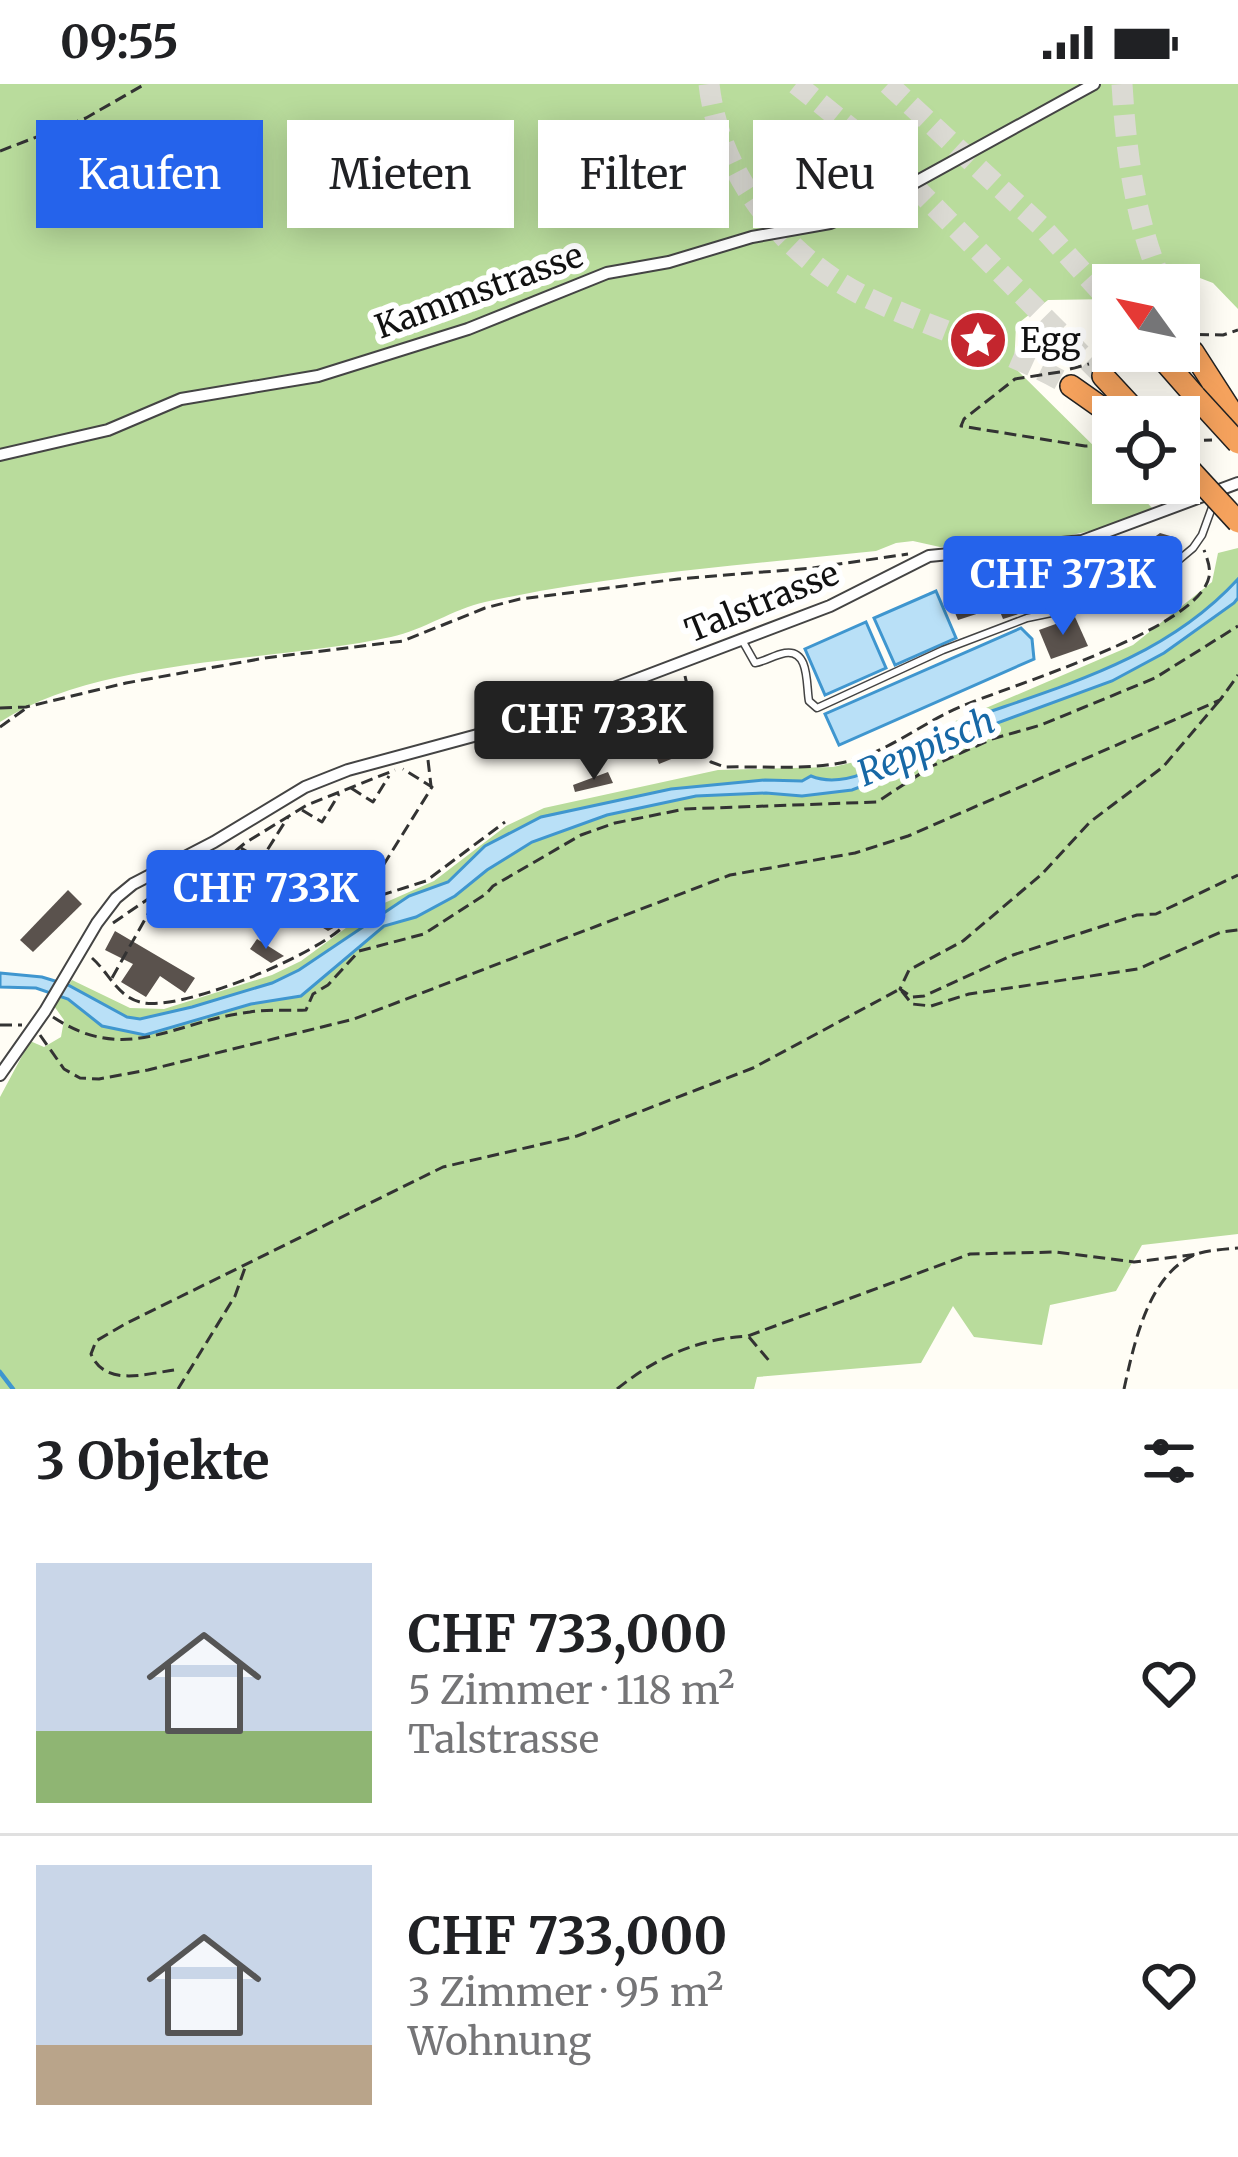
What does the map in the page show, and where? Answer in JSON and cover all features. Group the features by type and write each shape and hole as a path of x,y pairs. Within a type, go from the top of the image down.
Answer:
{"highway":[{"path":"1179,372 1205,392"},
{"path":"1197,372 1233,434"},
{"path":"1071,386 1092,396"},
{"path":"1200,478 1238,523"},
{"path":"1200,486 1216,494"}],"street":[{"name":"Kammstrasse","path":"0,455 108,430 181,399 318,376 468,328 607,273 830,223 884,200 1094,84"},
{"name":"Talstrasse","path":"0,1075 48,1006 101,915 127,888 316,782 507,727 843,601 921,559 1082,542 1238,483"}],"lane":[{"path":"742,640 755,663 787,652 799,657 808,677 809,701 817,708 943,650 1027,618 1124,598 1156,579 1201,538 1216,494"}],"path":[{"path":"0,152 86,118 145,84"},
{"path":"1200,340 1238,330"},
{"path":"1092,369 1015,379 961,426 1092,446"},
{"path":"1200,439 1233,434"},
{"path":"680,663 703,754 710,762 749,766 853,760 958,707 1099,656 1158,623 1208,580 1201,538"},
{"path":"0,708 26,707 149,679 404,641 520,599 678,578 812,568 905,553 921,559"},
{"path":"48,1006 82,1034 130,1042 249,1012 306,1010 313,994 328,985 359,951 424,934 493,886 581,835 685,809 877,802 932,766 992,739 1042,725 1155,678 1238,626"},
{"path":"174,1370 112,1375 96,1367 91,1354 96,1341 247,1261 442,1167 577,1136 753,1068 900,988 909,970 963,941 1042,874 1090,822 1163,767 1238,675"},
{"path":"0,1025 33,1027 64,1070 92,1079 148,1070 354,1019 730,875 890,843 1220,700"},
{"path":"0,727 26,707"},
{"path":"428,759 432,788"},
{"path":"350,787 373,802 398,766 432,788"},
{"path":"391,773 300,808 240,847 196,885 137,905 83,947 130,999 155,1005 271,969 335,935 432,788"},
{"path":"300,808 322,822 342,790"},
{"path":"240,847 261,860 289,817"},
{"path":"361,902 426,881 505,822"},
{"path":"900,988 912,997 924,996 1012,955 1137,915 1156,914 1238,877"},
{"path":"111,980 158,896"},
{"path":"900,988 912,1004 931,1006 969,994 1138,969 1221,932 1238,930"},
{"path":"617,1389 669,1352 719,1338 748,1336 970,1254 1056,1252 1134,1262 1238,1248"},
{"path":"1124,1389 1136,1338 1159,1288 1180,1264 1198,1254"},
{"path":"178,1389 235,1296 247,1261"},
{"path":"748,1336 771,1364"}],"green space":[{"path":"0,84 1238,84 1238,309 1213,283 1200,278 1200,264 1092,264 1092,299 1048,300 1016,325 1014,367 1092,444 1092,504 1148,504 1153,509 1045,541 940,547 913,541 876,551 534,592 473,605 391,637 137,673 87,685 0,722"},
{"path":"1238,548 1238,1234 1142,1245 1116,1291 1050,1305 1042,1345 974,1337 953,1306 921,1363 757,1377 754,1389 0,1389 0,1097 30,1041 44,1047 61,1037 64,1020 54,1006 72,980 130,1008 164,1009 272,975 301,961 373,908 434,881 506,826 544,808 718,770 833,767 867,759 1133,645 1212,582 1218,553"}],"water":[{"name":"Reppisch","path":"1238,579 1234,603 1164,653 1112,681 948,741 905,770 852,790 802,796 696,796 607,815 532,842 455,896 416,917 384,926 301,996 251,1004 145,1035 102,1026 68,999 36,988 0,987 0,973 42,977 140,1019 272,983 409,896 448,882 485,846 541,817 671,789 802,781 811,776 849,778 963,721 1074,682 1144,650 1209,607"},
{"path":"936,591 956,638 895,665 874,618"},
{"path":"866,622 886,668 825,695 805,649"},
{"path":"1021,628 1032,639 1034,659 839,745 825,714"}],"building":[{"path":"1160,533 1177,538 1171,551 1152,559 1155,567 1110,584 1099,556 1144,538 1146,543"},
{"path":"1081,559 1100,583 1053,592 1026,590 1034,609 1003,619 998,607 958,620 945,589 978,575 988,565 998,565 1009,575 1018,571 1023,582 1048,564"},
{"path":"1075,617 1088,646 1051,659 1039,630"},
{"path":"679,720 691,751 659,764 647,732"},
{"path":"608,772 613,783 575,792 573,785"},
{"path":"200,889 234,909 225,924 191,901"},
{"path":"68,890 82,904 33,952 20,940"},
{"path":"314,907 341,924 328,931 307,918"},
{"path":"115,931 195,978 185,993 160,976 146,997 121,982 133,964 105,950"},
{"path":"257,939 284,956 271,963 250,949"}],"waterway":[{"path":"0,1372 13,1389"}],"tunnel":[{"path":"709,84 715,118 742,181 784,237 810,261 868,298 1071,386"},
{"path":"796,84 878,150 1103,376"},
{"path":"888,84 1040,225 1092,282"},
{"path":"1122,84 1134,186 1155,264"}],"place":[{"name":"Egg","path":"978,340"}]}
